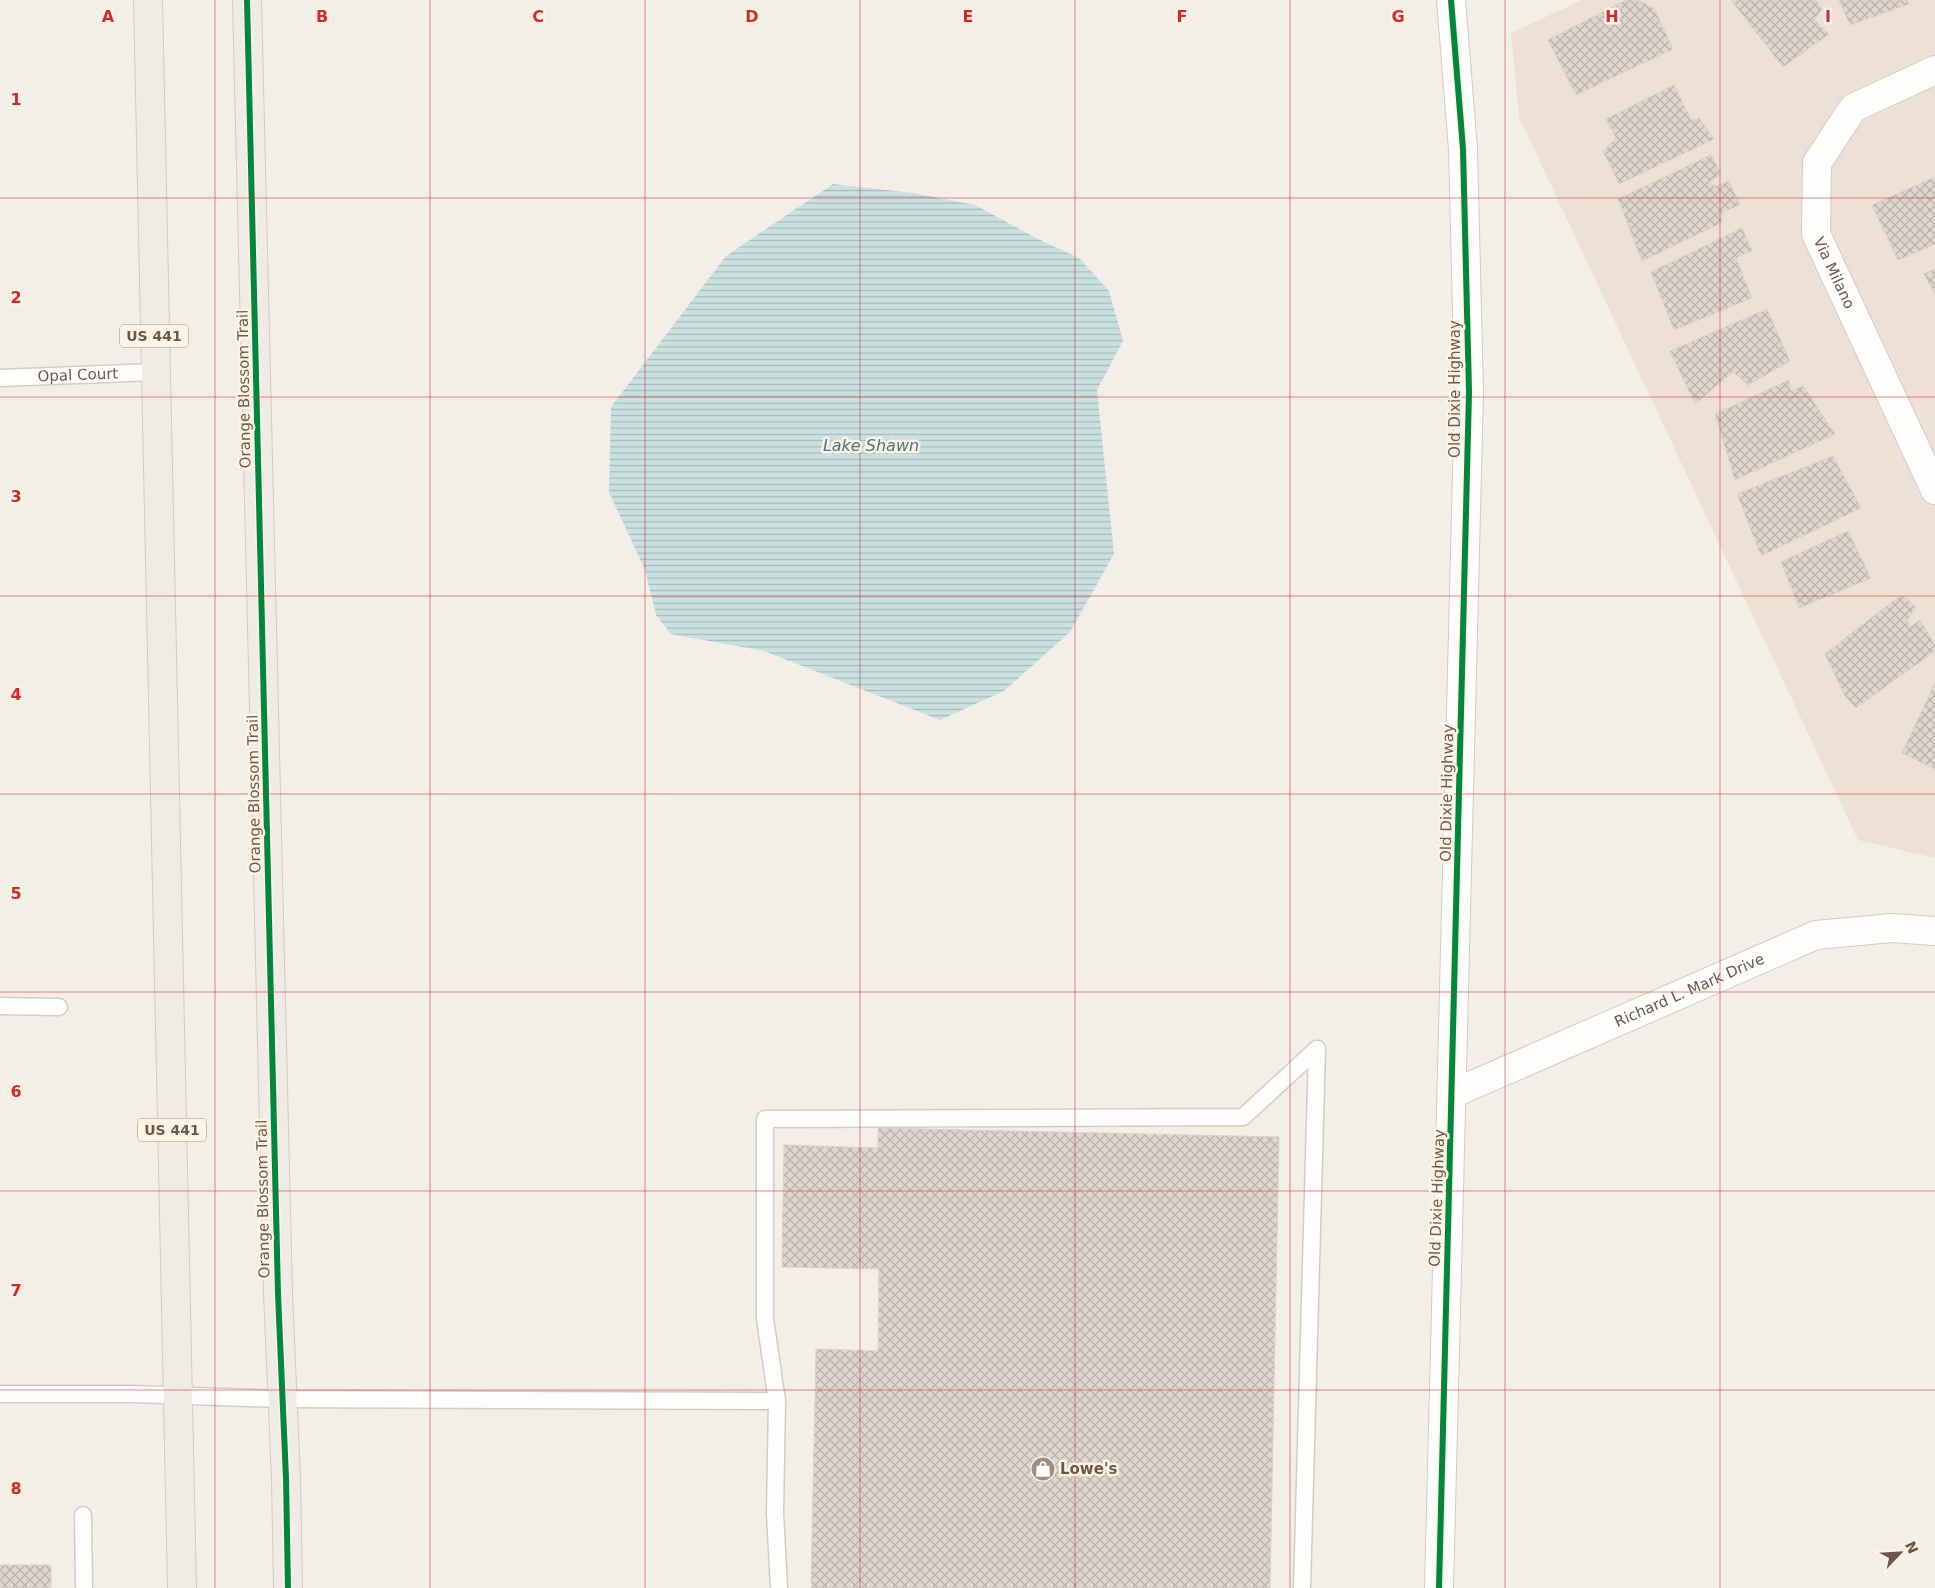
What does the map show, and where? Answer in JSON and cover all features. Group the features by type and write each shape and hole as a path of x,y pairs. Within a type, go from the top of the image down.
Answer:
{"main road":[{"name":"US 441","path":"148,0 182,1588"},
{"name":"Orange Blossom Trail","path":"247,0 278,1294 286,1478 288,1588"}],"street":[{"name":"Old Dixie Highway","path":"1439,1588 1469,392 1463,149 1451,0"},
{"name":"Via Milano","path":"1935,70 1853,108 1818,164 1816,234 1935,490"},
{"name":"Richard L. Mark Drive","path":"1452,1094 1816,935 1892,928 1935,931"}],"lane":[{"name":"Opal Court","path":"0,378 155,372"},
{"path":"0,1006 59,1007"},
{"path":"779,1588 775,1513 777,1401 765,1320 765,1119 1243,1118 1317,1049 1302,1588"},
{"path":"0,1394 178,1395 282,1399 777,1401"},
{"path":"83,1515 84,1588"}],"shaded area":[{"path":"1582,0 1935,0 1935,858 1858,840 1519,117 1511,33"}],"water":[{"name":"Lake Shawn","path":"833,184 913,193 975,205 1036,238 1079,258 1109,291 1123,341 1097,390 1114,554 1070,632 1004,691 940,720 764,651 671,634 656,615 645,570 609,492 611,407 726,256"}],"building":[{"path":"1626,0 1637,0 1654,8 1673,49 1576,95 1548,40"},
{"path":"1731,0 1816,0 1822,9 1814,20 1829,34 1783,67"},
{"path":"1839,0 1907,0 1909,4 1850,25"},
{"path":"1674,85 1691,120 1699,118 1714,139 1619,184 1603,151 1616,138 1606,119"},
{"path":"1711,155 1721,174 1708,183 1716,186 1729,181 1740,205 1722,212 1721,223 1642,261 1618,199"},
{"path":"1935,177 1935,244 1898,260 1872,205"},
{"path":"1742,228 1752,250 1736,258 1752,298 1674,330 1651,272"},
{"path":"1935,269 1935,295 1924,274"},
{"path":"1767,309 1790,361 1748,385 1733,372 1695,404 1670,351"},
{"path":"1789,380 1791,391 1803,386 1835,434 1735,480 1715,414"},
{"path":"1833,456 1861,508 1761,556 1737,494"},
{"path":"1848,531 1871,578 1799,608 1781,562"},
{"path":"1903,596 1916,607 1907,621 1910,627 1920,620 1935,645 1935,651 1856,708 1845,696 1825,654 1897,598"},
{"path":"1935,683 1935,769 1902,753"},
{"name":"Lowe's","path":"878,1128 1279,1137 1270,1588 811,1588 816,1349 878,1351 879,1269 782,1267 784,1145 878,1148"},
{"path":"0,1565 51,1565 51,1588 0,1588"}],"cycle path":[{"path":"247,0 278,1294 286,1478 288,1588"},
{"path":"1439,1588 1469,392 1463,149 1451,0"}],"place":[{"name":"Lowe's","path":"1043,1469"}]}
